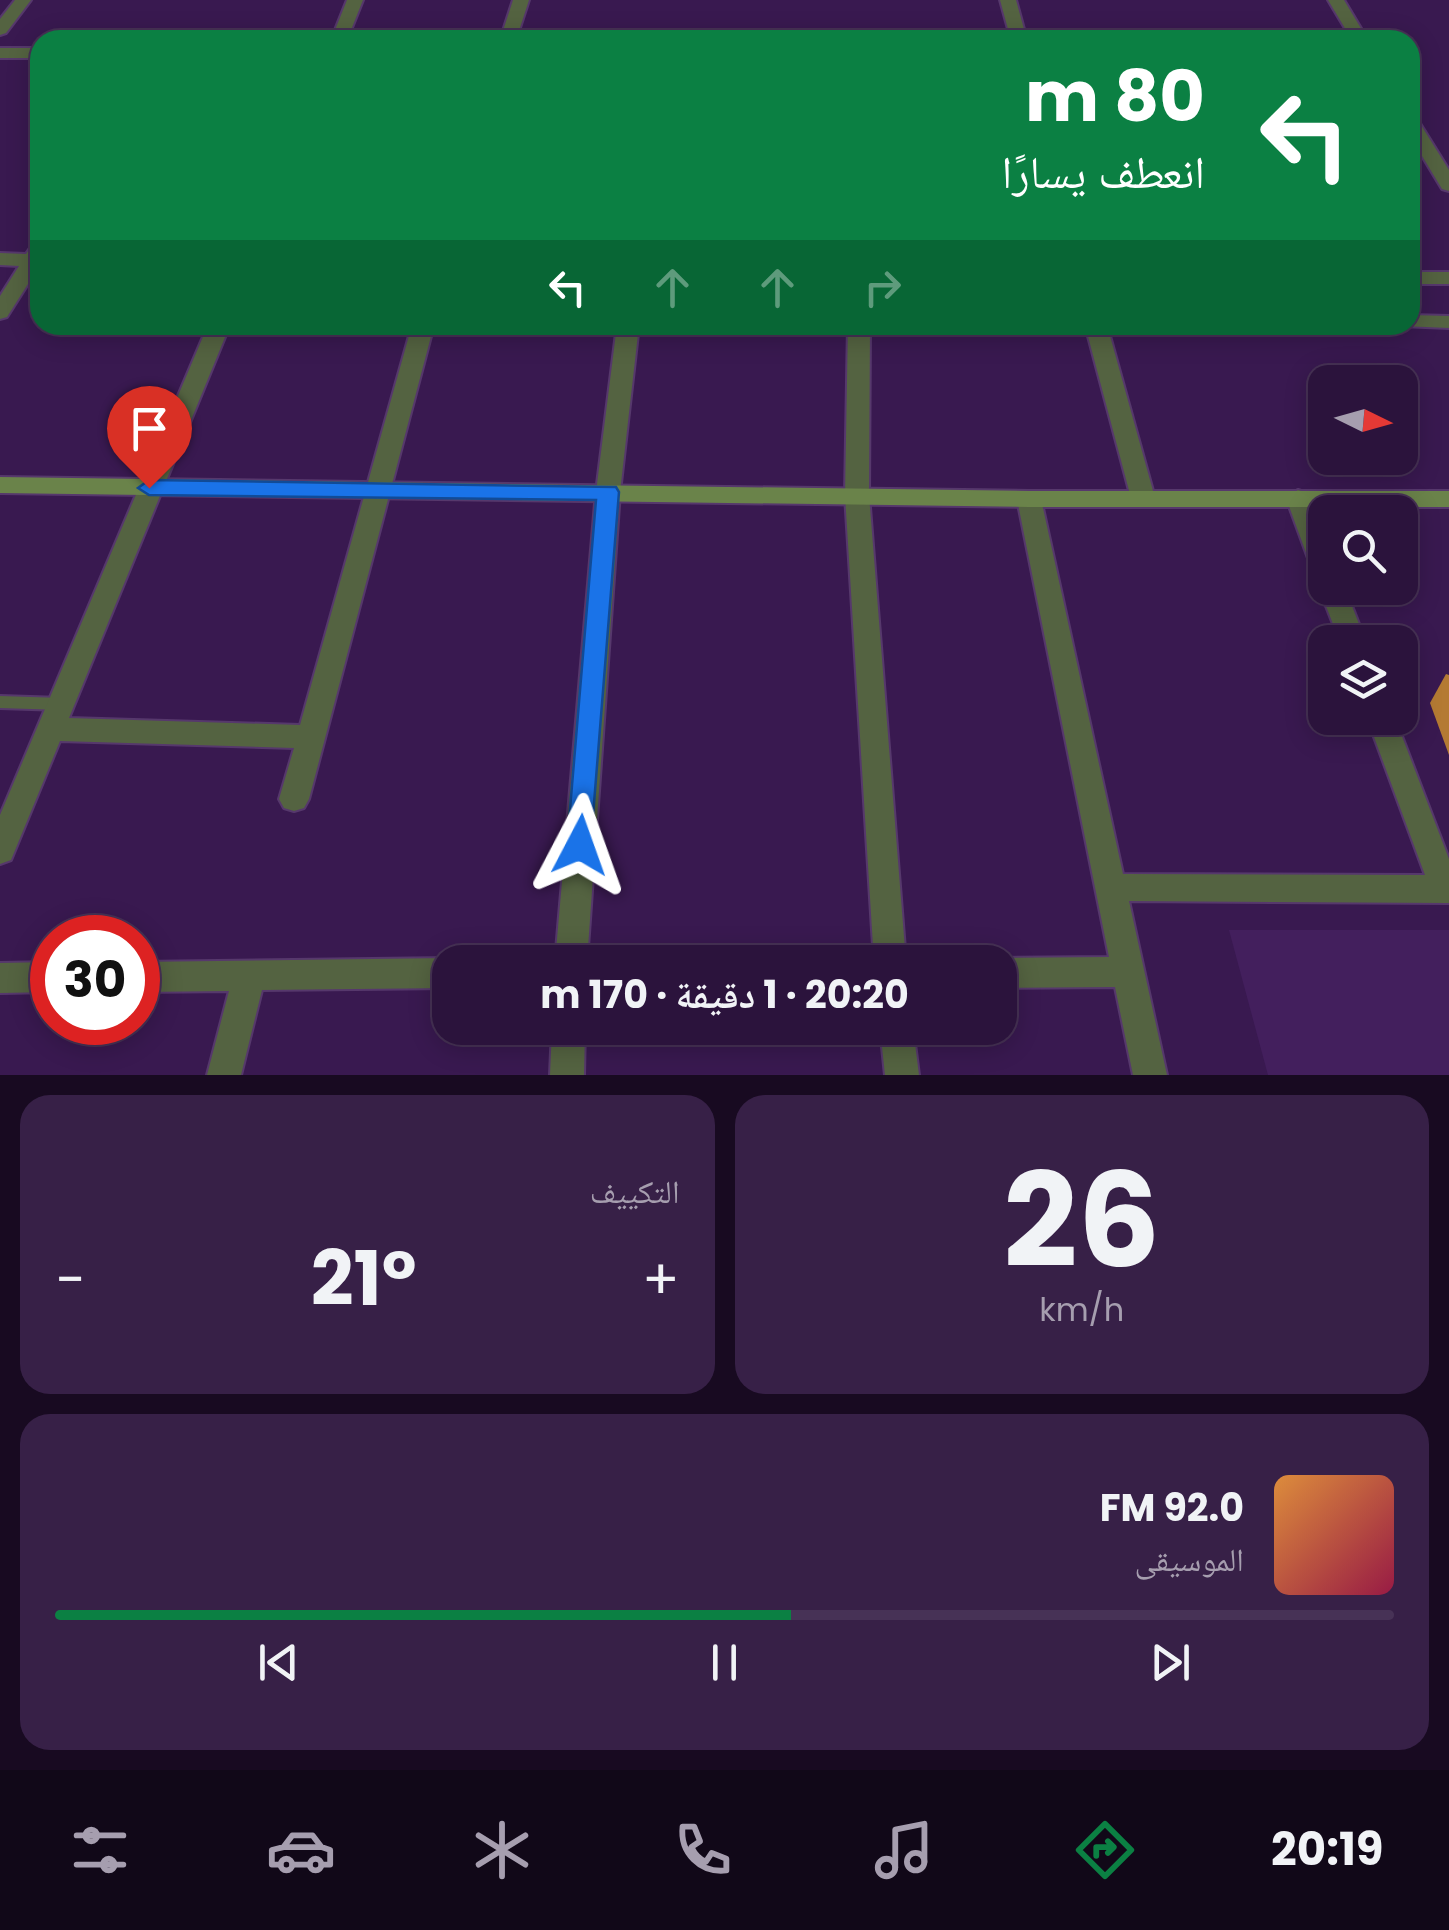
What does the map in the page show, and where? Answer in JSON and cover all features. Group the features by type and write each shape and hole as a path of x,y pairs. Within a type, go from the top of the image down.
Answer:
{"street":[{"path":"0,30 23,0"},
{"path":"343,30 355,0"},
{"path":"511,30 521,0"},
{"path":"1008,0 1016,30"},
{"path":"1336,0 1354,30"},
{"path":"0,53 30,53"},
{"path":"1430,154 1449,184"},
{"path":"0,260 30,255"},
{"path":"0,314 30,264"},
{"path":"1420,278 1449,278"},
{"path":"1420,321 1449,322"},
{"path":"0,851 216,335"},
{"path":"294,800 420,335"},
{"path":"572,945 608,492 627,335"},
{"path":"859,335 858,495 889,945"},
{"path":"1099,335 1143,498"},
{"path":"0,485 1029,499 1449,499"},
{"path":"1298,498 1308,524"},
{"path":"1029,499 1150,1075"},
{"path":"56,716 311,737"},
{"path":"1110,887 1447,889 1388,735"},
{"path":"1017,972 1128,972"},
{"path":"160,977 432,973"},
{"path":"224,1075 249,976"},
{"path":"0,978 30,978"},
{"path":"567,1075 568,1045"},
{"path":"899,1045 902,1075"}],"lane":[{"path":"0,702 56,716"}],"shaded area":[{"path":"1229,930 1449,930 1449,1075 1268,1075"}],"route":[{"path":"149,488 608,492 580,845"}]}
